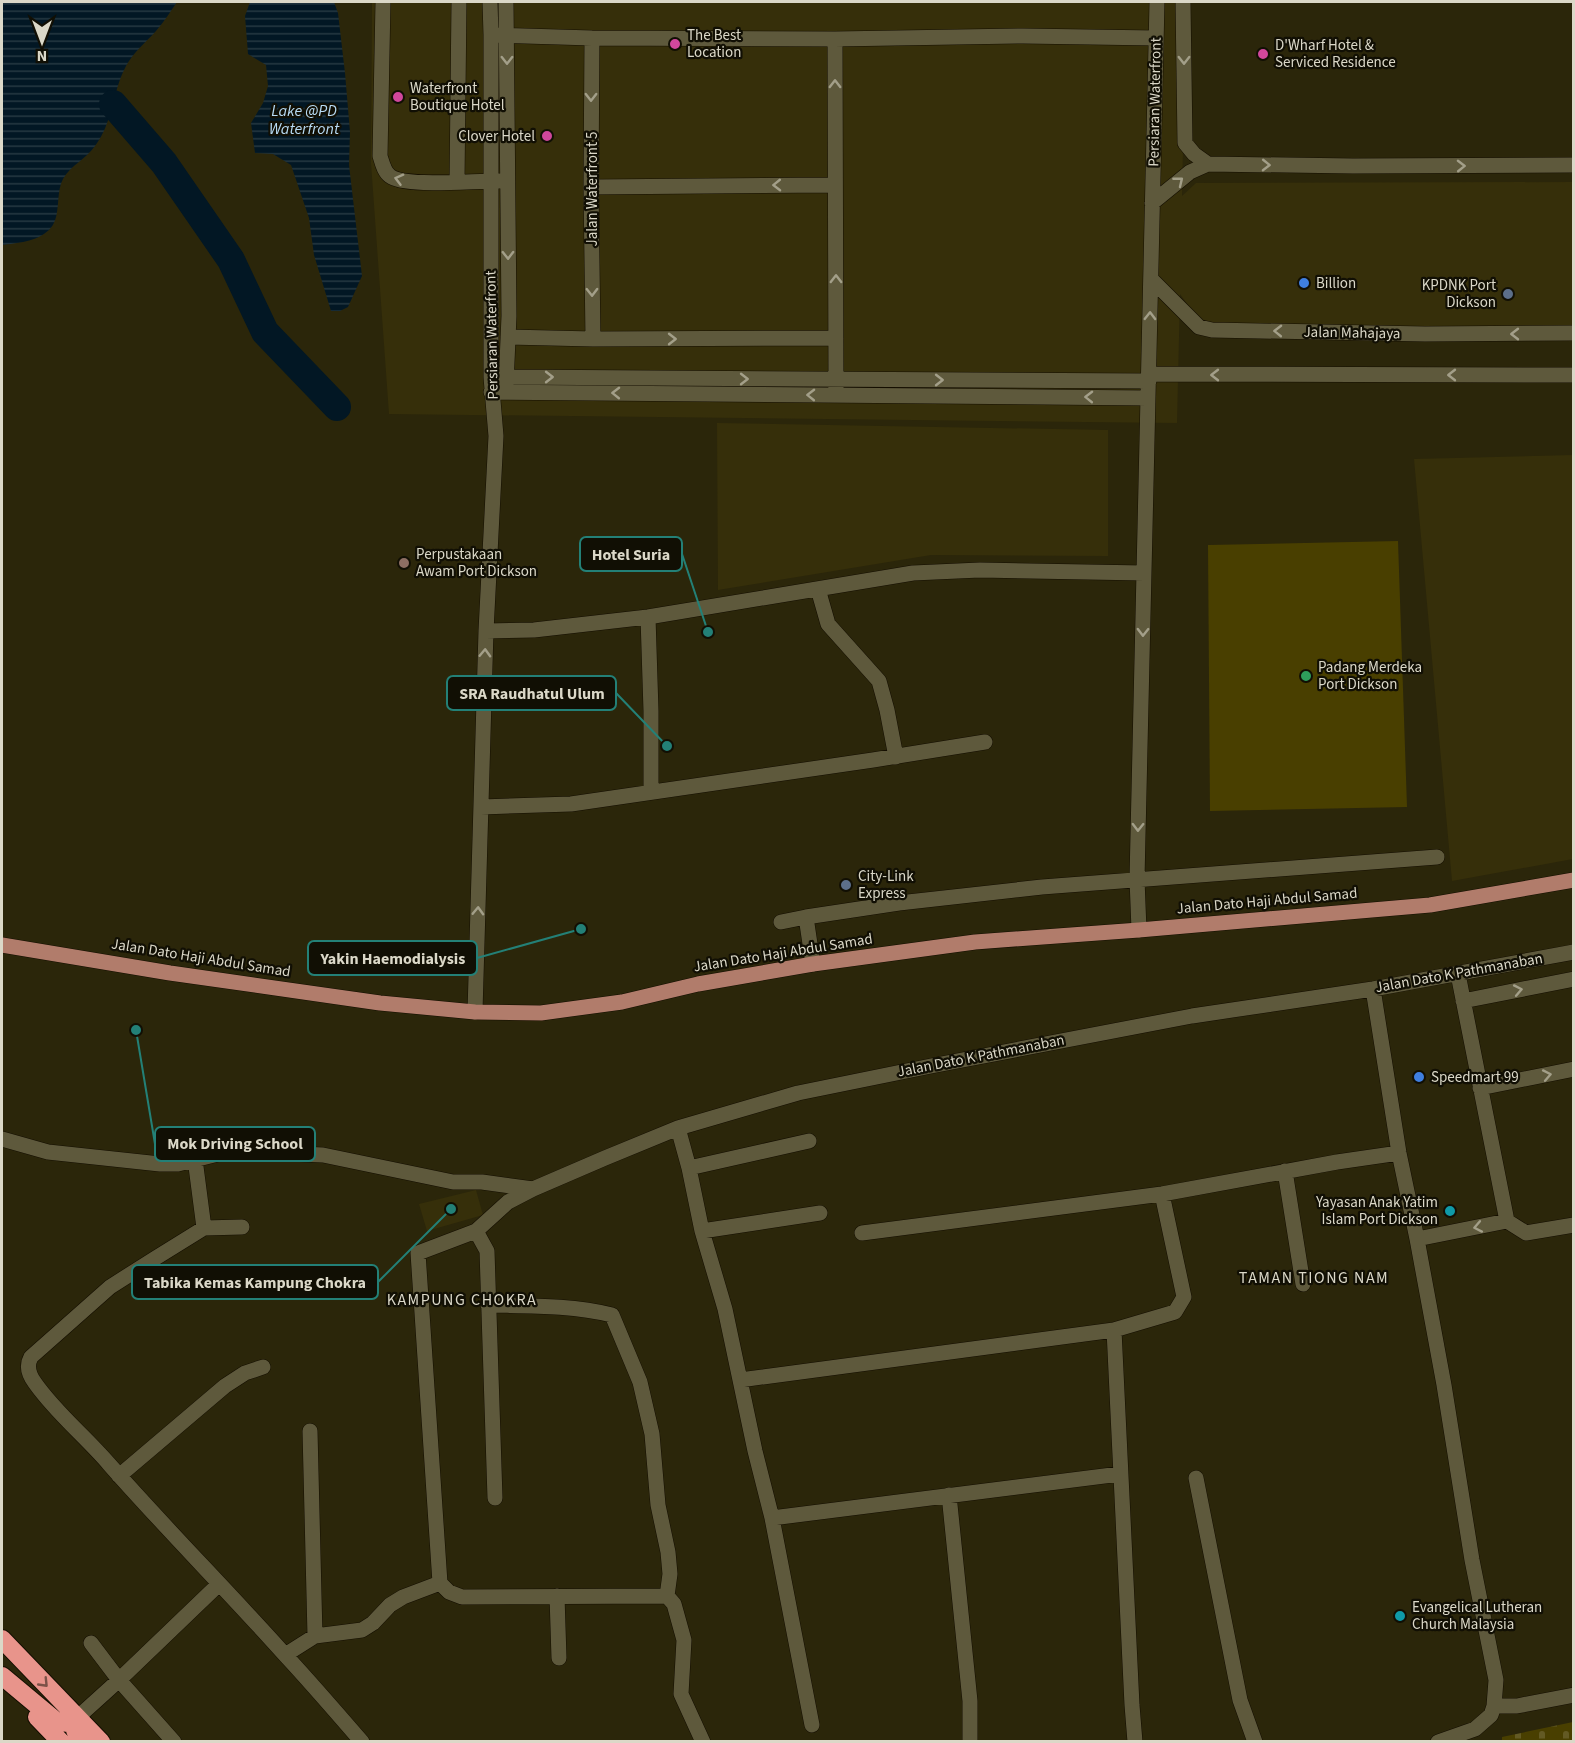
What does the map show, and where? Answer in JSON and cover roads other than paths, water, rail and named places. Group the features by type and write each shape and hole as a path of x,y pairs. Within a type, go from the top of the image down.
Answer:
{"highway":[{"path":"2,1639 101,1742"},
{"path":"2,1678 56,1721 67,1723 77,1718"},
{"path":"2,1678 61,1742"},
{"path":"77,1718 75,1730 80,1742"}],"main road":[{"name":"Jalan Dato Haji Abdul Samad","path":"2,945 179,975 380,1003 475,1011 541,1013 622,1002 698,984 813,964 975,942 1430,905 1574,880"}],"street":[{"path":"383,2 380,156 387,175 393,179 413,182 507,181"},
{"path":"457,182 459,2"},
{"name":"Persiaran Waterfront","path":"490,2 499,35 507,181 508,337 499,384"},
{"name":"Persiaran Waterfront","path":"475,1011 486,631 499,384 491,180 499,35 506,2"},
{"name":"Persiaran Waterfront","path":"1139,930 1137,879 1157,2"},
{"name":"Persiaran Waterfront","path":"1184,2 1185,143 1194,154 1208,164"},
{"path":"499,35 592,38 835,39 1023,36 1156,38"},
{"name":"Jalan Waterfront 5","path":"592,38 593,339"},
{"path":"835,39 836,387"},
{"path":"1152,203 1190,172 1208,164 1574,165"},
{"path":"591,187 836,184"},
{"name":"Jalan Mahajaya","path":"1151,279 1199,327 1212,330 1425,334 1574,333"},
{"path":"508,337 836,338"},
{"path":"836,387 1149,378 1574,375"},
{"path":"499,384 836,387 1148,398"},
{"path":"486,631 534,630 648,617 923,572 980,570 1144,573"},
{"path":"818,589 828,624 879,681 888,710 896,757"},
{"path":"648,617 651,792"},
{"path":"481,807 571,804 985,742"},
{"path":"781,922 806,916 899,903 1042,887 1437,857"},
{"path":"806,916 813,964"},
{"name":"Jalan Dato K Pathmanaban","path":"440,1583 418,1253 476,1231 508,1202 533,1189 678,1128 798,1093 1192,1016 1374,989 1574,952"},
{"path":"1458,974 1507,1221"},
{"path":"1462,1001 1574,979"},
{"path":"1374,989 1399,1153 1417,1239 1453,1437 1472,1560 1496,1680 1491,1715 1475,1730 1438,1742"},
{"path":"1480,1088 1574,1069"},
{"path":"678,1128 702,1231 725,1310 772,1518 812,1725"},
{"path":"2,1140 48,1152 160,1164 178,1164 230,1151 323,1155 453,1182 482,1182 533,1189"},
{"path":"689,1168 809,1141"},
{"path":"862,1233 1162,1194 1337,1161 1399,1153"},
{"path":"195,1159 204,1228"},
{"path":"1285,1171 1303,1284"},
{"path":"741,1380 1114,1330 1175,1312 1184,1297 1162,1194"},
{"path":"702,1231 819,1213"},
{"path":"1417,1239 1507,1221 1526,1233 1574,1225"},
{"path":"242,1227 204,1228 110,1287 31,1357 29,1371 34,1383 285,1655 362,1742"},
{"path":"476,1231 487,1251 495,1498"},
{"path":"489,1305 562,1308 612,1315 640,1382 652,1434 658,1505 668,1552 670,1574 667,1596"},
{"path":"1114,1330 1131,1705 1135,1742"},
{"path":"119,1476 225,1386 245,1373 263,1367"},
{"path":"310,1431 315,1636"},
{"path":"772,1518 1120,1474"},
{"path":"1196,1478 1240,1700 1256,1742"},
{"path":"949,1495 970,1701 970,1742"},
{"path":"285,1655 315,1636 362,1630 373,1623 390,1605 403,1597 440,1583 449,1592 462,1597 667,1596 674,1604 684,1640 681,1694 704,1742"},
{"path":"77,1718 218,1585"},
{"path":"557,1596 559,1658"},
{"path":"91,1643 119,1680 174,1742"},
{"path":"1494,1706 1517,1706 1574,1695"}],"water":[{"path":"2,2 177,2 159,28 126,66 101,137 91,151 63,179 53,225 44,234 32,239 2,245"},
{"name":"Lake @PD Waterfront","path":"250,2 334,2 338,13 350,132 349,165 362,276 348,307 340,311 331,311 314,255 309,218 291,165 273,154 255,153 251,123 263,103 268,86 266,65 248,54 245,16"}],"waterway":[{"path":"113,104 164,163 231,260 265,332 337,407"}],"place":[{"name":"The Best Location","path":"675,44"},
{"name":"D'Wharf Hotel & Serviced Residence","path":"1263,54"},
{"name":"Waterfront Boutique Hotel","path":"398,97"},
{"name":"Clover Hotel","path":"547,136"},
{"name":"Billion","path":"1304,283"},
{"name":"KPDNK Port Dickson","path":"1508,294"},
{"name":"Perpustakaan Awam Port Dickson","path":"404,563"},
{"name":"Hotel Suria","path":"708,632"},
{"name":"Padang Merdeka Port Dickson","path":"1306,676"},
{"name":"SRA Raudhatul Ulum","path":"667,746"},
{"name":"City-Link Express","path":"846,885"},
{"name":"Yakin Haemodialysis","path":"581,929"},
{"name":"Mok Driving School","path":"136,1030"},
{"name":"Speedmart 99","path":"1419,1077"},
{"name":"Tabika Kemas Kampung Chokra","path":"451,1209"},
{"name":"Yayasan Anak Yatim Islam Port Dickson","path":"1450,1211"},
{"name":"Evangelical Lutheran Church Malaysia","path":"1400,1616"}],"district":[{"name":"TAMAN TIONG NAM","path":"1314,1278"},
{"name":"KAMPUNG CHOKRA","path":"462,1300"}]}
